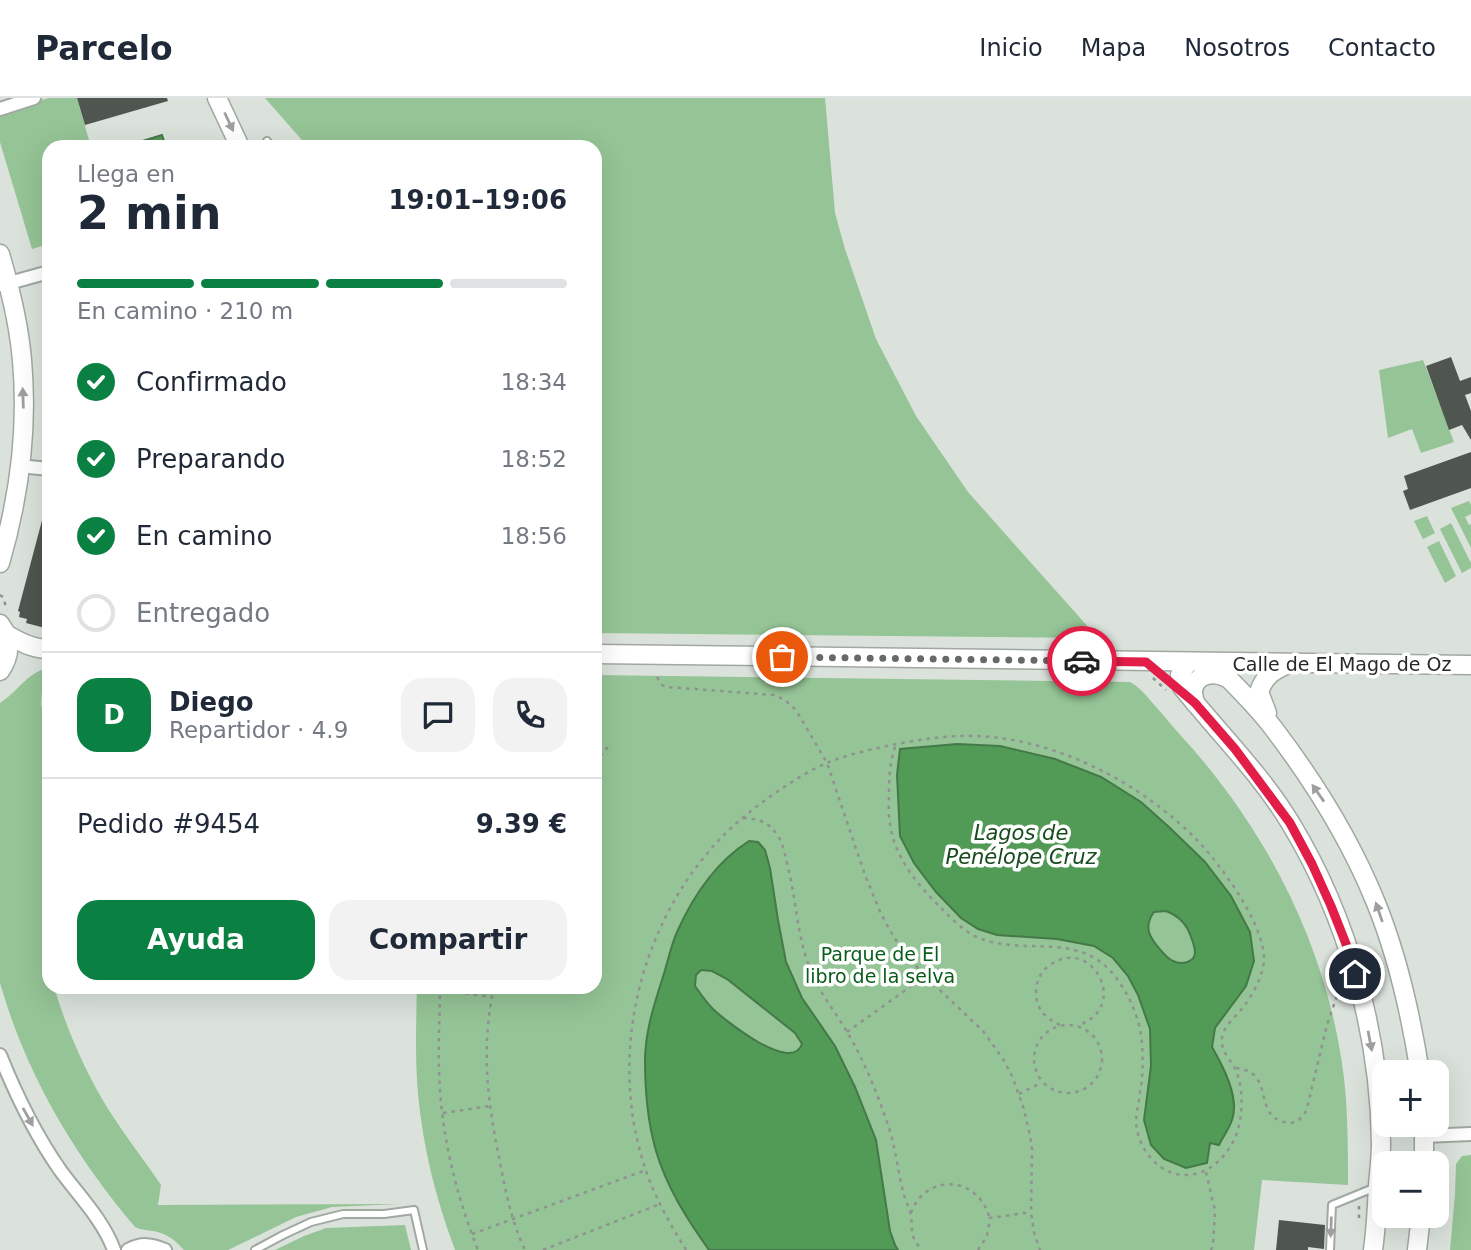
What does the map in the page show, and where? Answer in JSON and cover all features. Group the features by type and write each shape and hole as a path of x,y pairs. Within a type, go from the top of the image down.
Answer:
{"main road":[{"path":"217,98 237,140"},
{"path":"0,254 4,285 22,358 24,410 13,510 0,563"},
{"path":"5,623 24,643 42,648"},
{"path":"2,667 9,649 5,623"},
{"path":"2,667 42,650"},
{"name":"Calle de El Mago de Oz","path":"602,654 1148,669 1188,662 1471,665"},
{"path":"1188,662 1180,675 1182,687 1235,749 1290,823 1312,864 1348,949 1372,1047 1378,1092 1381,1151"},
{"path":"1213,663 1274,729 1325,803 1353,852 1377,905 1395,961 1412,1021 1418,1060"},
{"path":"1274,729 1259,692 1269,675 1289,663"},
{"path":"1148,669 1195,703"},
{"path":"1195,703 1193,690 1203,676 1212,673 1228,678"},
{"path":"1373,1250 1375,1228"},
{"path":"1417,1250 1420,1228"}],"street":[{"path":"0,109 34,98"},
{"path":"4,285 42,274"},
{"path":"19,466 42,468"},
{"path":"0,1055 26,1115 59,1168 105,1230 114,1250"},
{"path":"1449,1131 1471,1134"},
{"path":"128,1250 144,1244 165,1250"}],"lane":[{"path":"1330,1250 1332,1205 1372,1189"},
{"path":"255,1250 311,1222 343,1214 384,1214 414,1210 423,1250"}],"path":[{"path":"1,595 5,623"},
{"path":"1148,669 1171,695"},
{"path":"657,677 666,687 774,695 796,710 827,763 881,914 903,951 925,976 983,1031 1003,1059 1019,1094 1028,1121 1032,1149 1031,1212 1040,1250"},
{"path":"686,1250 660,1204 646,1170 632,1109 629,1067 633,1024 642,978 654,943 677,895 723,835 743,818 788,786 827,763 865,751 921,738 979,736 1054,751 1104,771 1125,783 1162,808 1204,848 1247,908 1261,944 1264,961 1254,991 1222,1034 1226,1058 1236,1068 1242,1108 1238,1132 1226,1153 1206,1172 1188,1175 1169,1172 1152,1160 1140,1139 1136,1120 1143,1073 1142,1041 1140,1026 1127,993 1109,968 1084,952 1038,945 1013,945 977,938 958,924 920,886 899,855 890,823 889,772 896,744"},
{"path":"602,754 610,744"},
{"path":"743,818 762,820 774,830 783,846 809,967 817,985 848,1032 873,1085 899,1165 904,1195 911,1215 912,1234 922,1250"},
{"path":"1061,1026 1042,1013 1036,991 1038,979 1044,970 1065,957 1069,949"},
{"path":"1065,957 1086,962 1095,969 1104,990 1099,1011 1091,1020 1076,1026"},
{"path":"1099,976 1109,968"},
{"path":"848,1032 925,976"},
{"path":"1236,1068 1244,1069 1256,1078 1273,1117 1290,1123 1300,1119 1305,1115 1327,1025 1342,979 1345,990"},
{"path":"440,994 439,1068 448,1150 457,1191 478,1250"},
{"path":"472,994 492,997"},
{"path":"493,994 487,1047 489,1106 504,1188 525,1250"},
{"path":"1076,1026 1093,1036 1099,1045 1101,1068 1097,1078 1089,1086 1080,1091 1058,1092 1042,1082 1035,1069 1033,1057 1036,1046 1042,1036 1051,1029 1076,1026"},
{"path":"1019,1094 1042,1082"},
{"path":"443,1113 489,1106"},
{"path":"472,1234 646,1170"},
{"path":"1206,1172 1215,1211 1211,1250"},
{"path":"911,1215 922,1194 939,1184 967,1187 985,1206 990,1218 987,1236 978,1250"},
{"path":"1359,1194 1359,1221"},
{"path":"543,1250 660,1204"},
{"path":"990,1218 1031,1212"}],"green space":[{"path":"49,98 77,98 89,140 42,140 42,246 32,249 0,142 0,112"},
{"path":"265,98 825,98 835,213 876,339 916,416 968,492 1098,638 602,633 602,140 302,140"},
{"path":"1423,360 1454,442 1421,453 1412,429 1388,438 1379,370"},
{"path":"1469,501 1471,514 1465,517 1469,525 1471,524 1471,548 1451,508"},
{"path":"1427,516 1435,533 1423,539 1414,521"},
{"path":"1451,523 1471,563 1471,568 1462,573 1440,529"},
{"path":"1439,541 1456,576 1445,583 1427,547"},
{"path":"42,670 42,994 56,994 78,1051 101,1097 161,1185 158,1205 399,1204 332,1207 296,1217 228,1250 184,1250 166,1235 135,1227 72,1142 23,1049 0,983 0,703"},
{"name":"Parque de El libro de la selva","path":"602,675 1130,682 1146,696 1221,784 1272,861 1293,902 1311,944 1336,1032 1344,1078 1348,1185 1262,1180 1254,1250 455,1250 431,1173 423,1134 416,1068 417,994 602,994"},
{"path":"1471,1155 1471,1250 1450,1250 1456,1164 1462,1156"},
{"path":"405,1225 411,1250 275,1250 326,1228"}],"water":[{"path":"162,135 164,140 146,140"},
{"name":"Lagos de Penélope Cruz","path":"957,744 1000,746 1055,759 1101,777 1141,802 1170,828 1205,862 1231,896 1250,932 1254,961 1246,986 1215,1028 1212,1047 1229,1082 1234,1111 1219,1145 1210,1143 1207,1163 1186,1168 1164,1159 1151,1145 1144,1120 1151,1066 1150,1029 1138,995 1128,976 1113,958 1094,946 1057,939 997,935 978,929 961,918 936,892 914,863 900,836 897,775 900,749","holes":["1166,911 1179,918 1189,932 1195,951 1192,959 1187,962 1170,959 1149,932 1149,921 1154,912"]},
{"path":"749,841 758,842 765,850 786,962 802,998 835,1046 876,1140 890,1231 898,1250 709,1250 678,1203 666,1178 656,1151 646,1095 645,1051 650,1021 672,944 683,919 707,881 737,849","holes":["701,970 712,971 727,979 795,1033 802,1044 796,1052 785,1053 758,1042 712,1008 695,986 696,975"]}],"building":[{"path":"77,98 167,98 168,101 85,125"},
{"path":"1451,357 1460,381 1471,377 1471,393 1465,395 1471,411 1471,440 1462,425 1449,430 1426,366"},
{"path":"1471,452 1471,488 1410,510 1403,491 1408,489 1404,476"},
{"path":"42,520 42,627 26,623 27,619 19,617 18,611"},
{"path":"1279,1220 1325,1225 1324,1249 1308,1247 1308,1250 1276,1250"}],"way so far":[{"path":"782,657 1082,661"}],"route":[{"path":"1082,661 1146,662 1195,703 1235,749 1290,823 1331,906 1355,974"}]}
